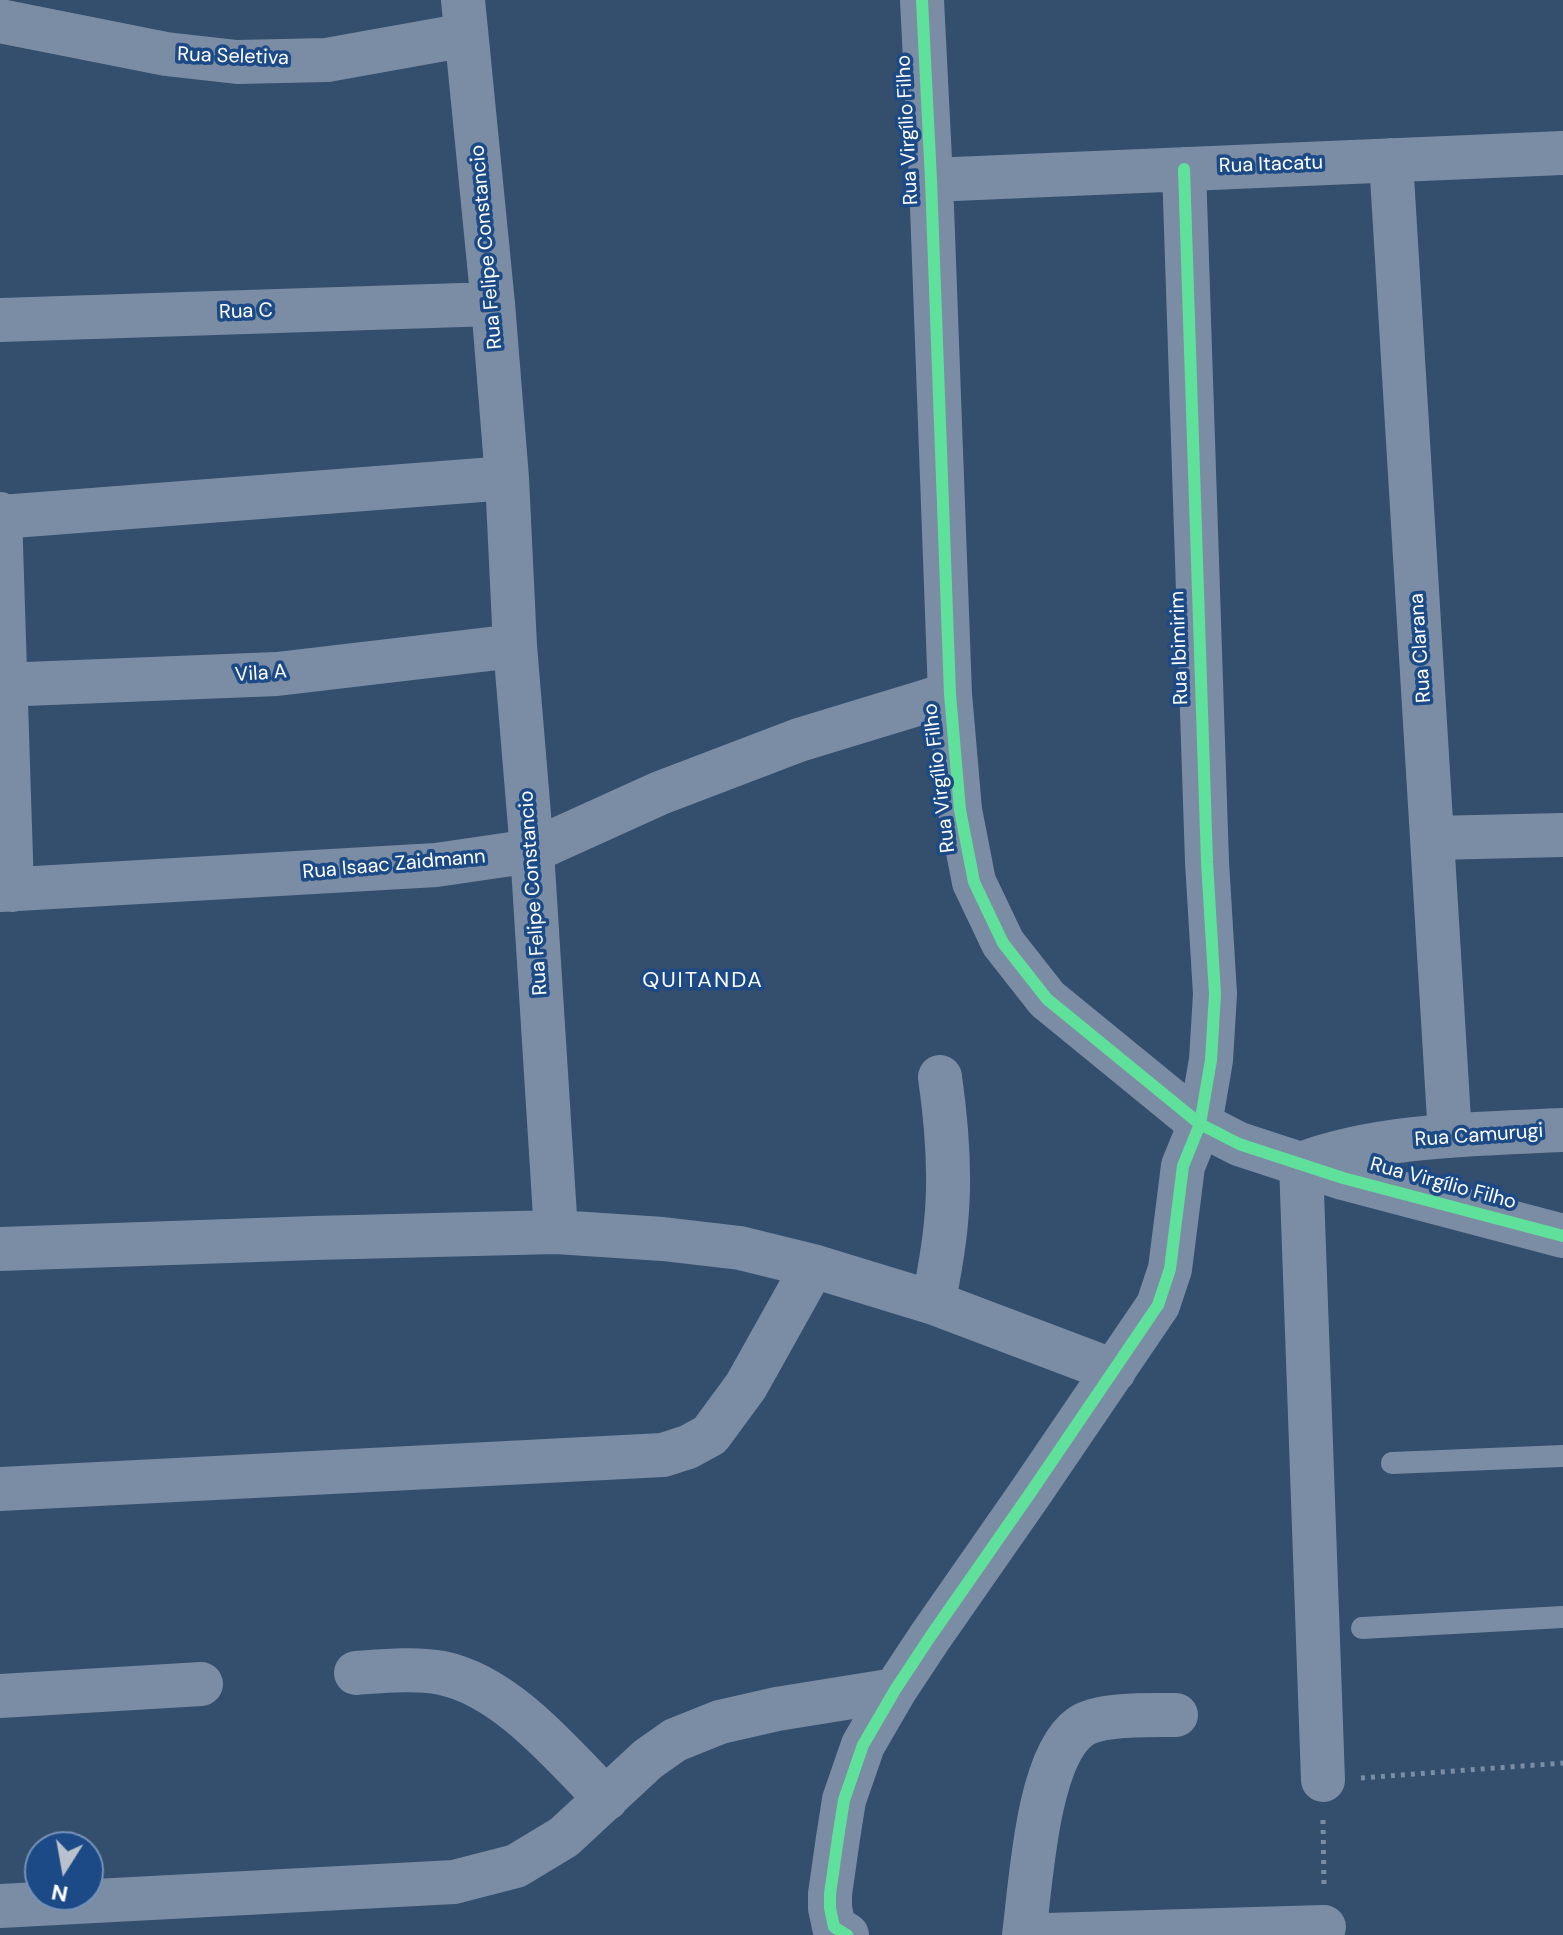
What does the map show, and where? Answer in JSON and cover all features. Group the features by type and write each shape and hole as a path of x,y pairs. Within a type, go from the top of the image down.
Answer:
{"street":[{"name":"Rua Virgílio Filho","path":"922,0 950,694 960,810 974,882 1003,943 1047,999 1200,1124 1239,1144 1343,1178 1563,1236"},
{"name":"Rua Seletiva","path":"0,21 166,54 237,62 327,60 465,17"},
{"name":"Rua Felipe Constancio","path":"465,17 507,478 515,646 532,851 556,1232"},
{"name":"Rua Itacatu","path":"931,180 1563,153"},
{"name":"Rua Clarana","path":"1391,160 1450,1136"},
{"name":"Rua Ibimirim","path":"840,1931 830,1908 830,1885 844,1800 863,1745 930,1637 1158,1305 1170,1269 1183,1166 1200,1124 1211,1060 1215,994 1207,862 1184,169"},
{"name":"Rua C","path":"0,320 493,304"},
{"path":"6,890 0,516 507,478"},
{"name":"Vila A","path":"3,685 277,674 515,646"},
{"name":"Rua Isaac Zaidmann","path":"6,890 436,865 532,851 660,793 799,740 950,694"},
{"path":"1433,838 1563,835"},
{"path":"934,1303 946,1222 948,1176 947,1130 940,1077"},
{"name":"Rua Camurugi","path":"1301,1164 1351,1149 1450,1136 1563,1130"},
{"path":"1301,1164 1323,1780"},
{"path":"0,1249 556,1232 663,1239 740,1248 813,1266 934,1303 1114,1371"},
{"path":"0,1489 663,1455 688,1447 710,1435 746,1386 813,1266"},
{"path":"356,1673 441,1673 480,1686 546,1738 606,1799"},
{"path":"0,1696 201,1684"},
{"path":"0,1906 454,1882 516,1866 564,1837 648,1759 675,1740 720,1722 895,1690"},
{"path":"1024,1935 1041,1806 1064,1742 1082,1725 1118,1716 1176,1715"},
{"path":"1047,1935 1324,1927"}],"lane":[{"path":"1392,1463 1563,1456"},
{"path":"1362,1628 1563,1617"}],"path":[{"path":"1324,1927 1323,1780 1563,1763"}],"cycle path":[{"path":"922,0 950,694 960,810 974,882 1003,943 1047,999 1200,1124 1239,1144 1343,1178 1563,1236"},
{"path":"847,1935 834,1927 830,1894 844,1800 863,1745 930,1637 1158,1305 1170,1269 1183,1166 1200,1124 1211,1060 1215,994 1207,862 1184,169"}],"district":[{"name":"QUITANDA","path":"703,981"}]}
